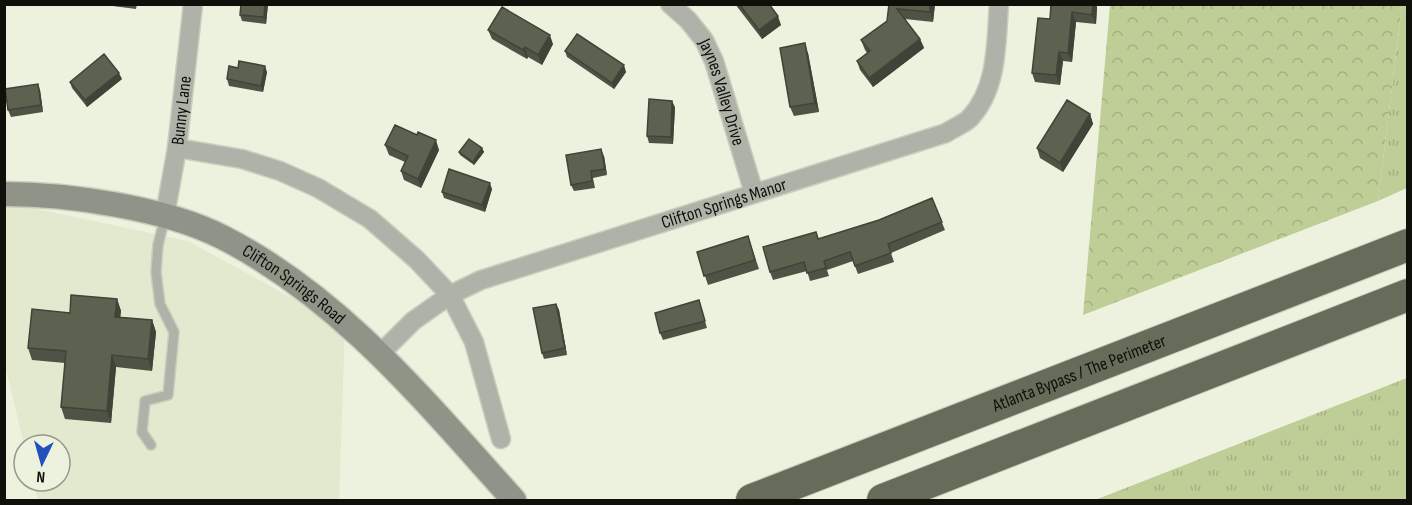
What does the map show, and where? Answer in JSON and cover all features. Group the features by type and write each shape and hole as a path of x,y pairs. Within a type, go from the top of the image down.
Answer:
{"highway":[{"name":"Atlanta Bypass / The Perimeter","path":"752,501 1407,245"},
{"path":"884,501 1407,295"}],"street":[{"name":"Bunny Lane","path":"165,215 177,148 193,4"},
{"name":"Jaynes Valley Drive","path":"670,4 688,20 704,40 714,61 754,193"},
{"name":"Clifton Springs Manor","path":"380,354 413,321 450,295 481,280 946,133 969,119 984,98 993,74 999,4"},
{"path":"177,148 242,159 280,171 318,188 370,219 417,260 450,295 474,342 501,439"},
{"name":"Clifton Springs Road","path":"4,194 85,200 165,215 221,236 275,269 327,306 380,354 514,501"}],"lane":[{"path":"152,445 142,432 145,401 168,396 174,332 160,304 156,272 158,245 165,215"}],"shaded area":[{"path":"4,202 188,241 345,327 339,500 38,500 36,493 72,493 72,433 21,433 5,364"}],"green space":[{"path":"1110,5 1402,5 1378,201 1083,315"},
{"path":"1402,5 1407,5 1407,188 1378,201"},
{"path":"1407,378 1407,500 1095,500"}],"building":[{"path":"241,4 265,4 264,17 240,15"},
{"path":"739,4 769,4 778,16 759,30"},
{"path":"889,4 930,4 930,12 897,9 920,39 869,78 857,61 870,51 861,40 887,21"},
{"path":"1051,4 1093,4 1092,15 1072,12 1068,53 1059,52 1056,75 1032,73 1038,18 1050,19"},
{"path":"502,7 550,35 538,55 525,47 523,50 488,30"},
{"path":"577,34 624,65 612,83 565,51"},
{"path":"805,43 815,103 790,107 780,48"},
{"path":"104,54 119,73 85,100 70,82"},
{"path":"239,61 265,66 261,86 227,79 229,66 238,68"},
{"path":"38,84 41,105 8,110 5,89"},
{"path":"649,99 672,101 671,137 647,136"},
{"path":"1067,100 1090,114 1060,163 1037,148"},
{"path":"395,125 417,135 418,132 436,140 418,179 401,171 408,156 385,145"},
{"path":"469,139 482,148 473,162 459,152"},
{"path":"601,149 605,169 591,171 592,181 571,185 566,155"},
{"path":"449,169 490,183 482,205 442,192"},
{"path":"932,198 942,222 888,244 891,253 855,266 850,252 824,261 826,268 807,273 804,262 770,272 763,247 816,232 818,239 879,220"},
{"path":"748,236 755,260 704,276 697,252"},
{"path":"71,295 117,299 115,317 152,320 148,359 112,355 107,411 61,407 66,351 28,348 32,309 70,313"},
{"path":"699,300 705,321 660,333 655,313"},
{"path":"556,304 565,348 542,353 533,308"}]}
